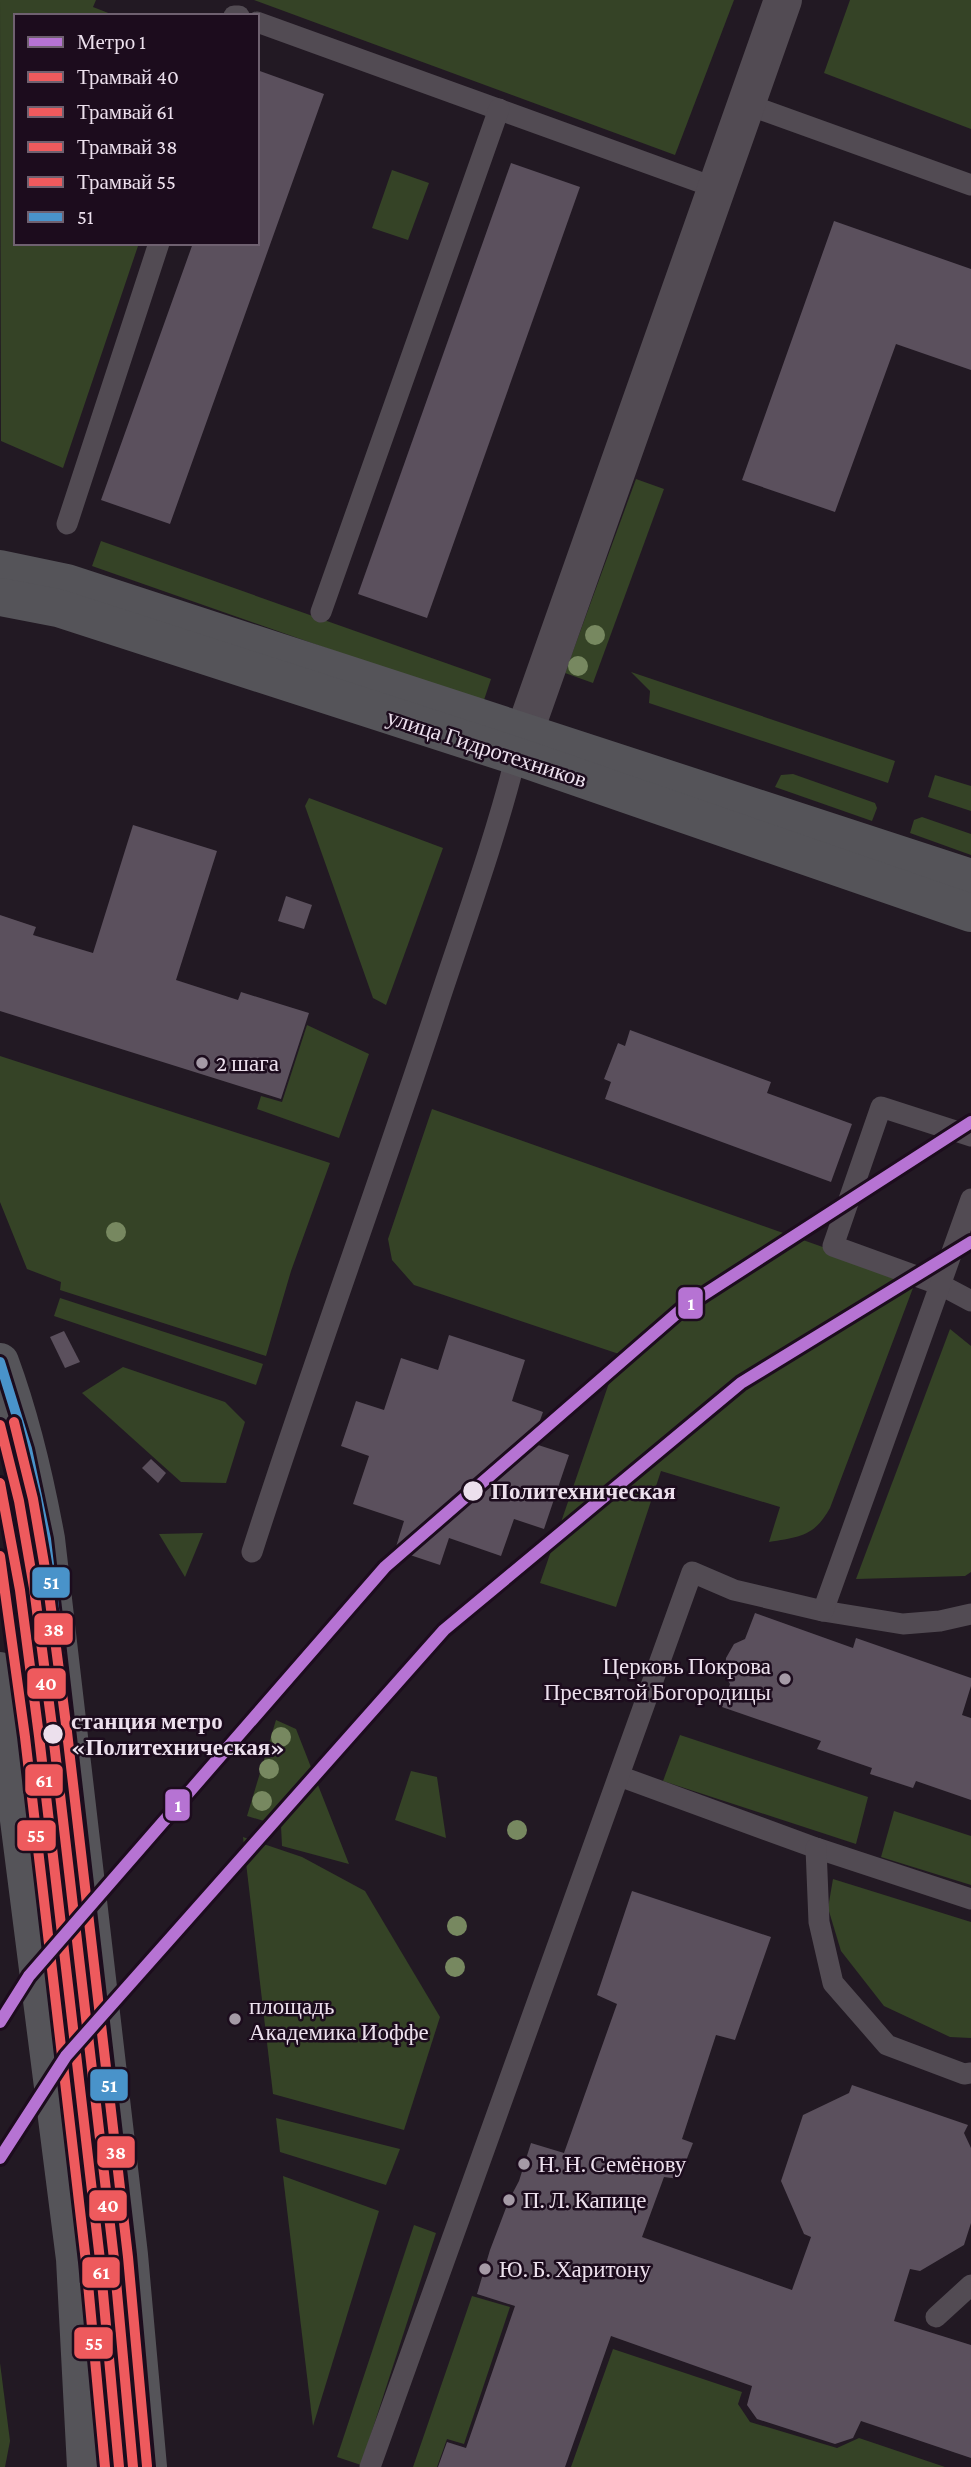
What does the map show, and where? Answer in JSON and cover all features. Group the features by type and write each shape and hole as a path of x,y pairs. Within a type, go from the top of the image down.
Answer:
{"street":[{"path":"520,744 783,0"},
{"name":"улица Гидротехников","path":"0,569 67,583 520,744 971,913"},
{"name":"улица Гидротехников","path":"0,597 58,608 971,878"},
{"path":"0,1362 35,1484 46,1539 129,2255 148,2467"},
{"path":"0,1671 75,2259 86,2467"}],"lane":[{"path":"259,23 716,188"},
{"path":"746,104 971,185"},
{"path":"321,612 499,109"},
{"path":"67,524 158,245"},
{"path":"252,1552 296,1413 408,1094 503,807 520,744"},
{"path":"971,1136 881,1107 832,1246 941,1285 971,1301"},
{"path":"823,1611 971,1199"},
{"path":"370,2467 692,1572 734,1590 823,1611 903,1624 940,1621 971,1614"},
{"path":"619,1776 816,1848 971,1899"},
{"path":"816,1848 819,1922 833,1983 887,2045 964,2074 971,2073"},
{"path":"936,2317 971,2285"}],"green space":[{"path":"0,0 96,0 93,7 111,14 14,14 14,245 138,245 63,468 1,441"},
{"path":"254,0 734,0 675,155"},
{"path":"850,0 971,0 971,129 824,73"},
{"path":"392,170 429,183 408,240 372,228"},
{"path":"636,479 664,489 593,683 565,673"},
{"path":"101,541 491,679 483,703 92,566"},
{"path":"631,672 895,761 888,783 649,703 650,691"},
{"path":"793,774 875,803 877,808 872,821 775,787 781,775"},
{"path":"935,775 971,786 971,811 928,797"},
{"path":"309,798 443,848 386,1005 373,998 305,806"},
{"path":"922,817 971,834 971,855 910,833 914,820"},
{"path":"307,1025 369,1054 339,1138 257,1109 261,1096 282,1102"},
{"path":"0,1056 330,1163 291,1271 266,1356 60,1290 61,1282 27,1269 0,1202"},
{"path":"432,1109 916,1280 830,1508 818,1525 797,1537 769,1542 780,1507 661,1471 616,1607 540,1583 619,1354 414,1285 392,1260 388,1239"},
{"path":"60,1298 263,1364 256,1385 54,1316"},
{"path":"950,1329 971,1346 971,1572 965,1576 856,1579"},
{"path":"123,1367 225,1402 245,1422 226,1483 181,1482 82,1393"},
{"path":"203,1533 185,1577 159,1534"},
{"path":"276,1720 296,1729 349,1864 282,1846 281,1826 247,1816"},
{"path":"680,1735 868,1797 856,1844 663,1781"},
{"path":"411,1771 437,1777 446,1838 395,1820"},
{"path":"894,1811 971,1836 971,1885 881,1857"},
{"path":"243,1837 302,1857 365,1891 440,2017 404,2130 273,2094"},
{"path":"833,1879 971,1922 971,2038 950,2037 884,2006 841,1951 828,1908"},
{"path":"276,2118 400,2149 386,2185 280,2152"},
{"path":"283,2176 379,2211 313,2426"},
{"path":"414,2225 436,2233 361,2465 337,2457"},
{"path":"472,2296 510,2307 464,2444 447,2439 437,2467 413,2467"},
{"path":"613,2349 742,2392 738,2404 750,2422 837,2448 859,2438 945,2467 571,2467"},
{"path":"0,2363 10,2441 5,2467 0,2467"}],"building":[{"path":"259,71 324,94 170,524 101,500 192,245 259,245"},
{"path":"511,163 580,187 427,618 358,594"},
{"path":"834,221 971,269 971,370 896,344 835,512 742,480"},
{"path":"133,825 217,851 176,980 238,1000 241,992 309,1013 281,1099 0,1011 0,915 36,927 33,935 93,953"},
{"path":"286,896 312,905 304,929 278,921"},
{"path":"630,1030 771,1082 767,1093 852,1124 831,1182 605,1099 611,1082 604,1079 618,1043 625,1046"},
{"path":"64,1331 80,1362 65,1368 50,1337"},
{"path":"449,1335 525,1360 512,1401 543,1412 532,1443 569,1455 544,1529 514,1519 501,1556 449,1538 440,1565 395,1550 404,1521 353,1504 369,1456 341,1446 356,1401 384,1410 401,1358 438,1370"},
{"path":"151,1459 166,1473 158,1483 142,1468"},
{"path":"755,1613 853,1648 856,1638 971,1678 962,1715 971,1718 971,1800 916,1781 913,1788 870,1774 872,1768 817,1749 821,1741 722,1707 730,1684 725,1675 726,1658 734,1644 745,1639"},
{"path":"632,1891 771,1937 735,2040 716,2035 682,2139 693,2143 679,2179 664,2177 642,2237 792,2290 811,2237 804,2234 781,2181 803,2115 849,2093 852,2085 968,2125 964,2133 971,2148 971,2223 964,2245 920,2271 910,2269 894,2321 971,2345 971,2458 861,2421 853,2438 835,2444 757,2419 747,2405 752,2386 611,2336 565,2467 438,2467 447,2442 466,2448 515,2306 477,2294 490,2250 519,2181 531,2143 564,2153 617,2004 597,1995"}],"metro line":[{"name":"1","path":"0,2022 29,1976 385,1567 683,1308 971,1122"},
{"name":"1","path":"0,2158 66,2056 444,1630 741,1383 971,1242"}],"tram line":[{"name":"38","path":"14,1422 33,1499 48,1586 67,1732 128,2257 147,2466"},
{"name":"40","path":"0,1425 19,1501 34,1588 53,1734 114,2259 133,2467"},
{"name":"61","path":"0,1483 20,1590 39,1736 100,2260 119,2467"},
{"name":"55","path":"0,1556 25,1737 86,2262 105,2467"}],"transit line":[{"name":"51","path":"0,1362 27,1449 46,1539 129,2255 148,2467"}],"place":[{"name":"2 шага","path":"202,1063"},
{"name":"Политехническая","path":"473,1491"},
{"name":"Церковь Покрова Пресвятой Богородицы","path":"785,1679"},
{"name":"станция метро «Политехническая»","path":"53,1734"},
{"name":"площадь Академика Иоффе","path":"235,2019"},
{"name":"Н. Н. Семёнову","path":"524,2164"},
{"name":"П. Л. Капице","path":"509,2200"},
{"name":"Ю. Б. Харитону","path":"485,2269"}]}
